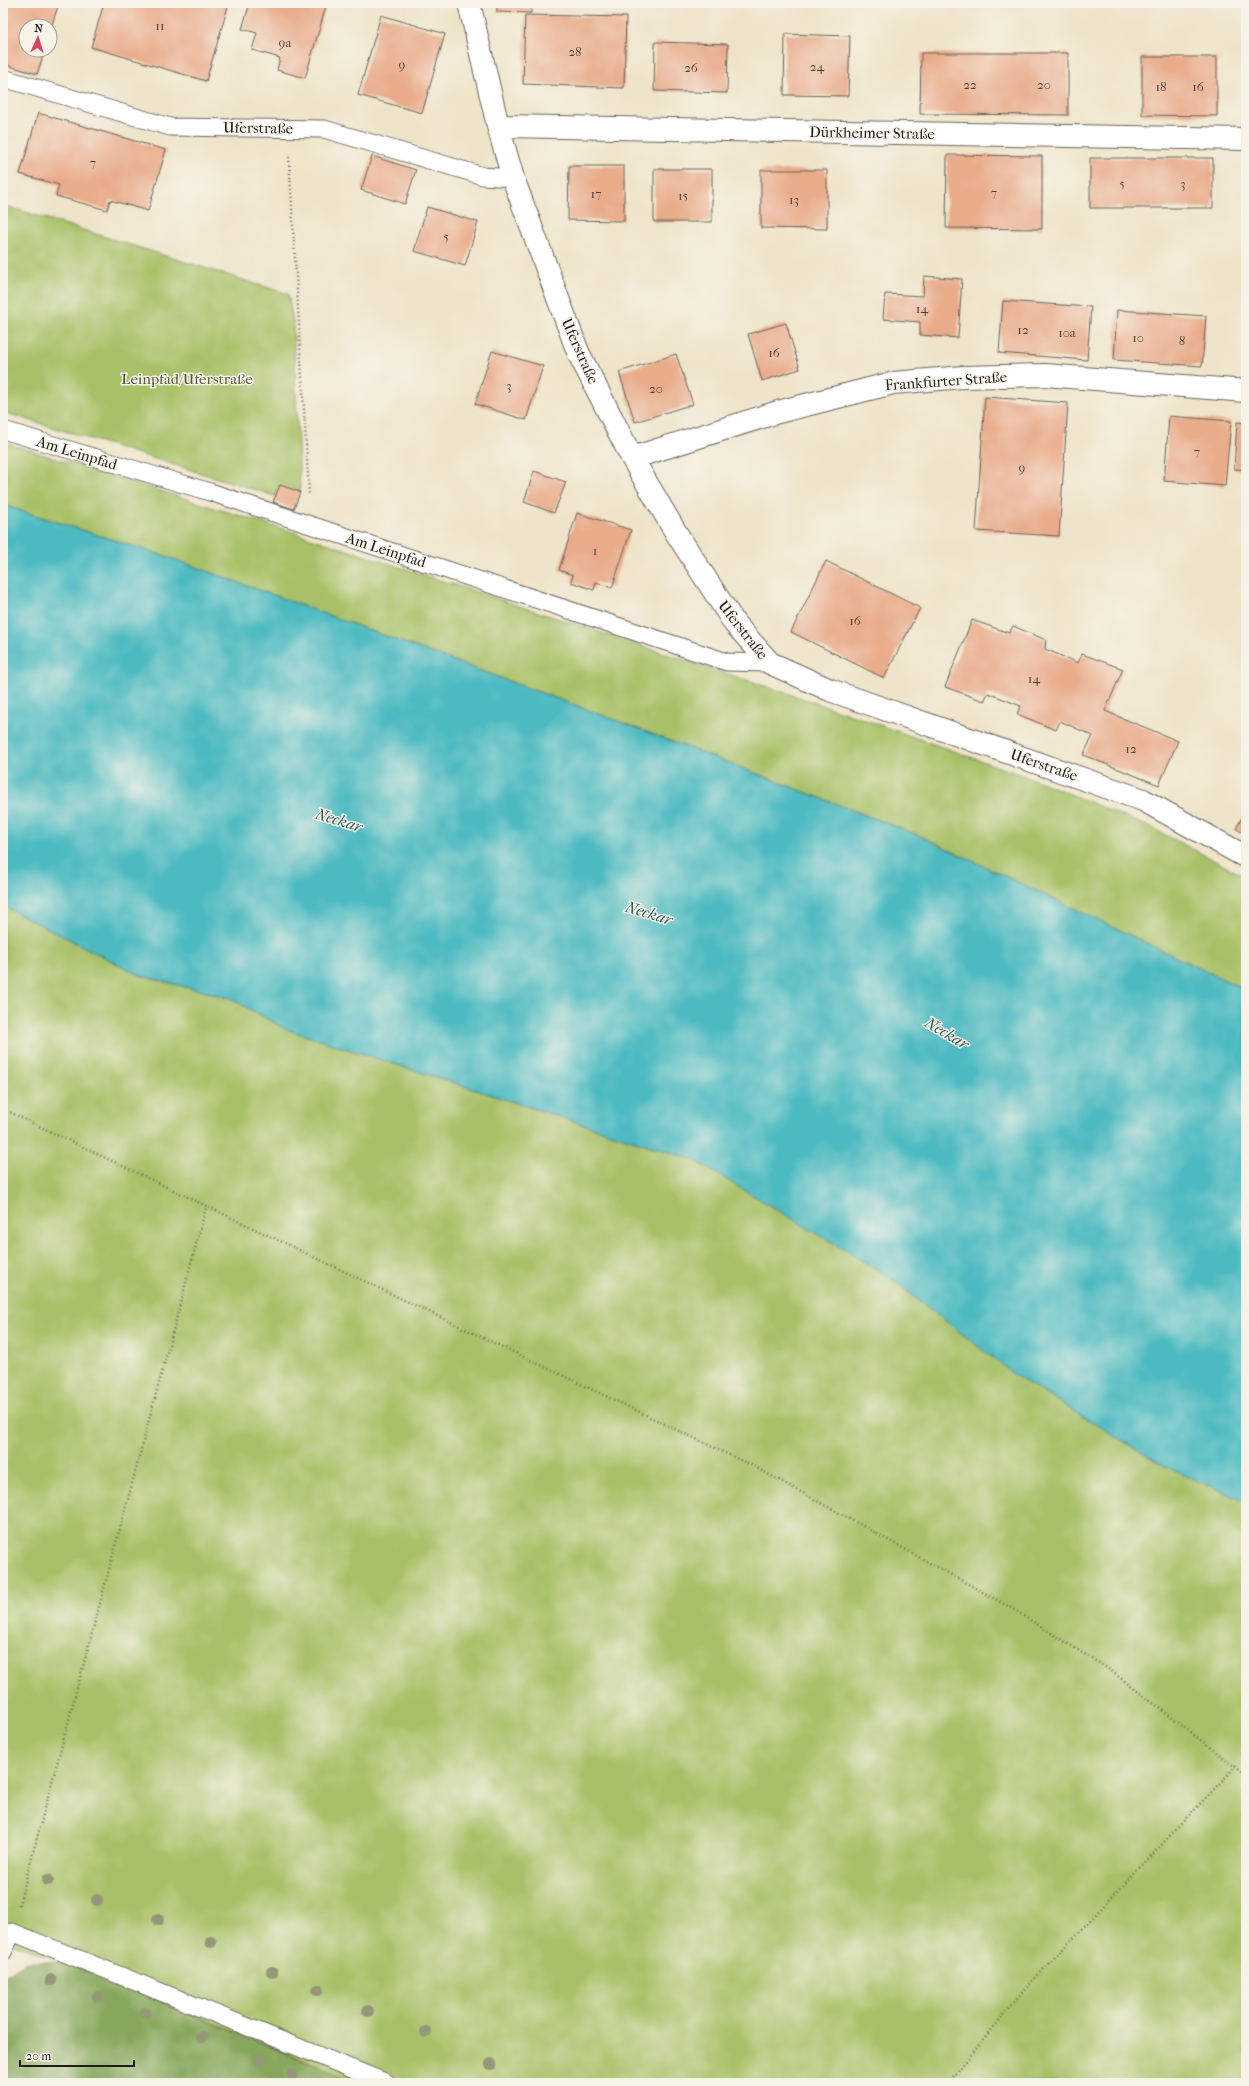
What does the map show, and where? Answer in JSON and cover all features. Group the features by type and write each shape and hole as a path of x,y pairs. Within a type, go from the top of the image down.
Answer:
{"street":[{"name":"Uferstraße","path":"469,3 498,126 513,178 578,352 632,458 735,624 770,663 830,690 1143,800 1246,857"},
{"name":"Dürkheimer Straße","path":"498,126 1246,139"},
{"name":"Frankfurter Straße","path":"632,458 778,412 893,383 963,377 1045,376 1246,391"}],"lane":[{"name":"Uferstraße","path":"3,78 170,127 324,129 483,176 513,178"},
{"name":"Am Leinpfad","path":"3,430 210,492 727,662 770,663"},
{"path":"3,1952 12,1932 386,2083"}],"path":[{"path":"287,129 309,492 305,524"},
{"path":"3,1108 759,1469 1008,1606 1110,1670 1246,1775"},
{"path":"12,1932 206,1204"},
{"path":"948,2083 1026,1988 1236,1766"}],"green space":[{"name":"Leinpfad/Uferstraße","path":"3,205 288,294 293,322 300,492 279,485 275,496 3,412"},
{"path":"3,442 286,530 814,702 1036,780 1154,829 1246,877 1246,990 918,835 602,715 177,560 3,505"},
{"path":"3,906 142,976 230,998 285,1029 692,1159 885,1274 1016,1376 1166,1467 1246,1502 1246,2083 359,2083 67,1963 3,1940"},
{"path":"26,1962 63,1962 359,2083 3,2083 3,1982 6,1975"}],"water":[{"name":"Neckar","path":"3,505 177,560 602,715 918,835 1246,990 1246,1502 1166,1467 1016,1376 885,1274 692,1159 285,1029 230,998 142,976 3,906"}],"building":[{"path":"3,3 59,3 54,18 18,18 18,58 42,58 37,74 3,64"},
{"path":"104,3 229,3 206,81 91,47"},
{"path":"250,3 327,3 305,78 277,70 280,58 252,50 257,33 242,29"},
{"path":"497,3 531,3 531,13 497,12"},
{"path":"381,15 445,34 422,113 358,95"},
{"path":"525,15 626,17 624,88 523,84"},
{"path":"785,34 850,36 848,96 784,95"},
{"path":"655,42 728,44 727,93 654,91"},
{"path":"921,53 1068,53 1068,115 920,114"},
{"path":"1142,57 1217,57 1217,116 1142,115"},
{"path":"38,113 166,150 148,211 110,200 107,210 56,196 59,185 20,174"},
{"path":"947,155 1042,156 1042,229 946,228"},
{"path":"372,156 416,170 405,204 361,190"},
{"path":"1090,158 1213,158 1213,208 1090,208"},
{"path":"569,166 624,166 624,221 568,220"},
{"path":"654,169 712,169 712,222 654,222"},
{"path":"761,170 827,170 827,229 761,228"},
{"path":"427,207 478,222 465,266 414,251"},
{"path":"924,276 962,279 958,338 920,335 920,322 883,319 885,294 923,296"},
{"path":"1003,301 1091,307 1087,360 999,353"},
{"path":"1117,310 1206,316 1202,366 1114,360"},
{"path":"786,323 800,369 762,381 748,334"},
{"path":"492,351 543,366 526,420 475,404"},
{"path":"676,354 693,404 635,422 619,372"},
{"path":"985,397 1068,403 1059,536 976,531"},
{"path":"1169,416 1231,421 1225,486 1164,481"},
{"path":"1237,422 1246,423 1246,470 1234,469"},
{"path":"534,471 566,482 554,513 524,502"},
{"path":"280,485 300,492 294,509 273,502"},
{"path":"577,513 631,530 612,588 596,582 594,590 571,582 573,575 559,570"},
{"path":"826,561 920,608 884,678 791,632"},
{"path":"972,620 1009,633 1013,626 1046,640 1045,649 1078,663 1082,654 1123,669 1105,711 1178,741 1159,785 1083,755 1093,736 1060,721 1056,730 1017,714 1021,706 988,693 984,701 945,687"},
{"path":"1246,810 1246,834 1236,829"}]}
